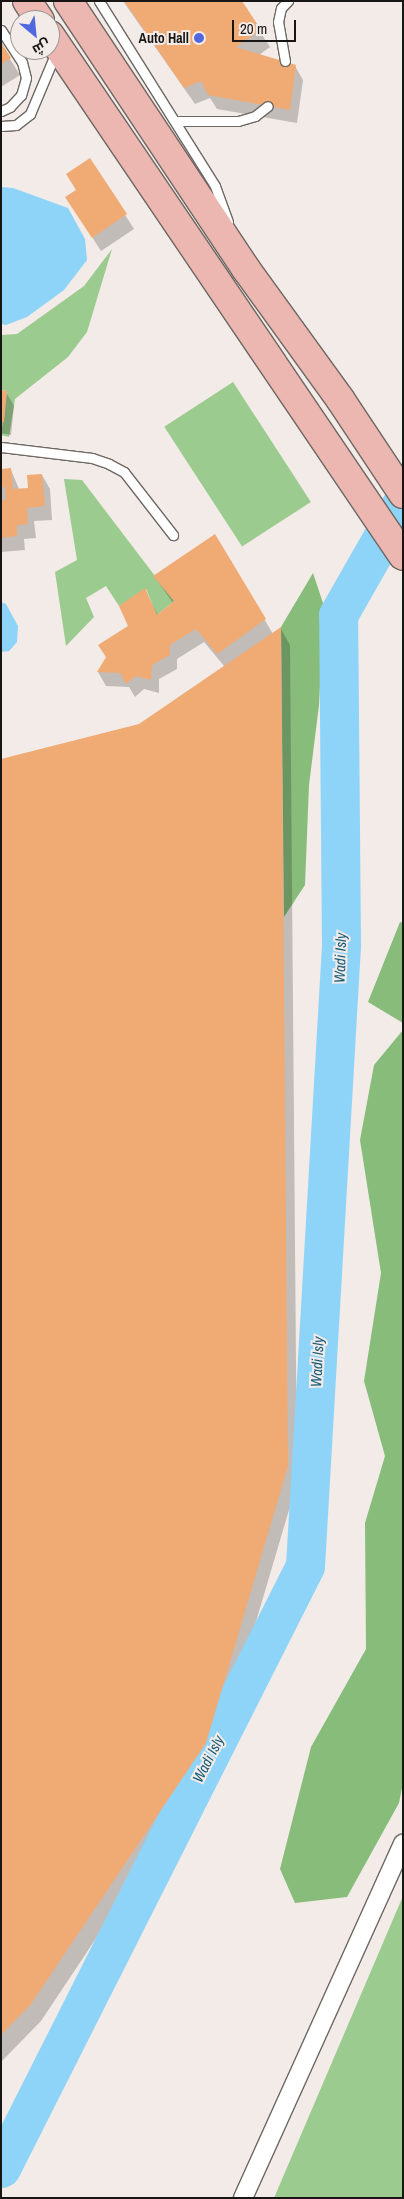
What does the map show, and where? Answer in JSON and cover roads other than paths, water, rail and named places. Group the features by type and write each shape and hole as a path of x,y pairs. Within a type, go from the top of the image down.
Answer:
{"main road":[{"path":"68,1 246,270 359,428 403,494"},
{"path":"60,50 403,556"}],"street":[{"path":"243,2198 403,1843"}],"lane":[{"path":"99,1 215,186 246,270"},
{"path":"285,61 278,22 280,8 288,1"},
{"path":"1,30 22,62 26,78 21,95 10,108 1,112"},
{"path":"1,126 16,125 30,114 48,60"},
{"path":"175,120 238,121 255,116 268,106"},
{"path":"1,446 92,458 109,464 124,472 173,536"}],"water":[{"path":"1,187 13,188 68,208 85,239 87,260 64,290 27,317 6,325 1,324"},
{"path":"1,602 6,604 18,626 17,642 9,651 1,652"}],"waterway":[{"name":"Wadi Isly","path":"1,2168 305,1566 341,946 338,615 403,501"}],"place":[{"name":"Auto Hall","path":"199,38"}]}
